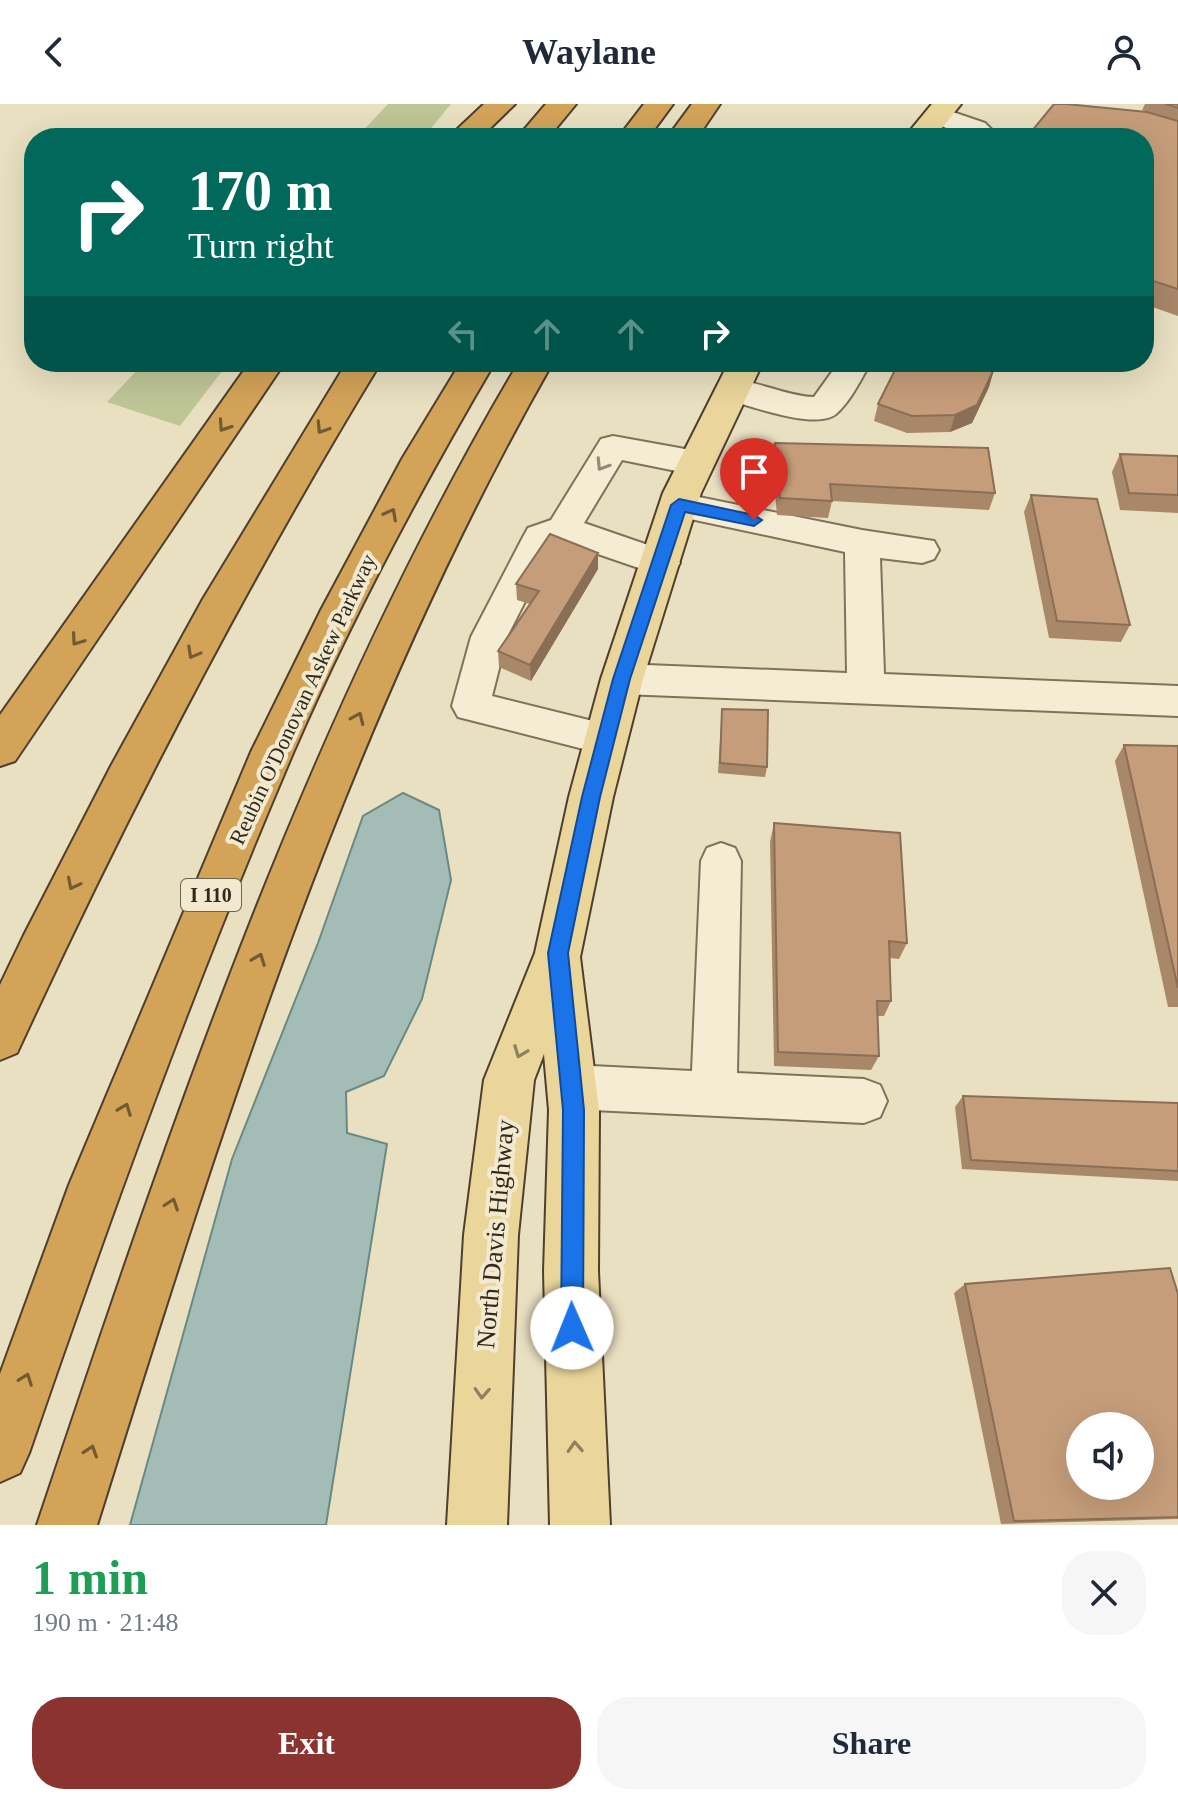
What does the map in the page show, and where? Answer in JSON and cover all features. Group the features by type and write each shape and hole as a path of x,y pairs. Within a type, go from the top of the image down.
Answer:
{"highway":[{"path":"474,128 501,104"},
{"path":"541,128 562,104"},
{"path":"641,128 659,104"},
{"path":"689,128 706,104"},
{"path":"0,749 261,372"},
{"path":"0,1037 52,925 165,703 303,458 358,372"},
{"name":"Reubin O'Donovan Askew Parkway","path":"0,1453 95,1185 272,752 341,610 420,459 472,372"},
{"path":"67,1525 164,1225 243,1002 316,815 432,552 531,372"}],"main road":[{"path":"927,128 942,110"},
{"name":"North Davis Highway","path":"477,1525 491,1235 509,1080 558,953 622,679 679,505 739,376"},
{"name":"North Davis Highway","path":"558,953 572,1087 571,1271 580,1525"}],"street":[{"path":"942,110 974,128"},
{"path":"739,376 797,408 823,408 850,372"},
{"path":"563,529 613,447 696,463"},
{"path":"679,505 862,543 922,550"},
{"path":"607,739 471,706 489,637 540,537 563,529 662,563"},
{"path":"862,543 866,689"},
{"path":"622,679 1178,701"},
{"path":"714,1092 721,861"},
{"path":"572,1087 864,1101"}],"green space":[{"path":"388,104 451,104 431,128 365,128"},
{"path":"136,372 221,372 180,426 107,402"}],"water":[{"path":"403,793 439,810 451,880 422,999 384,1076 346,1092 347,1133 387,1144 326,1525 130,1525 232,1159 318,943 363,816"}],"building":[{"path":"1054,104 1147,112 1178,121 1178,289 1154,281 1154,128 1034,128"},
{"path":"894,372 993,372 977,405 955,415 912,416 878,404"},
{"path":"775,443 988,448 995,493 830,484 832,501 780,498"},
{"path":"1120,454 1178,456 1178,495 1129,493"},
{"path":"1031,495 1097,499 1130,625 1057,621"},
{"path":"550,534 598,553 530,665 498,651 539,591 516,584"},
{"path":"722,709 768,710 767,767 720,763"},
{"path":"1124,745 1178,746 1178,988"},
{"path":"774,823 900,833 907,943 889,941 891,1001 877,1001 879,1056 778,1052"},
{"path":"963,1096 1178,1103 1178,1171 971,1160"},
{"path":"1170,1268 1178,1294 1178,1517 1014,1521 965,1284"}],"route":[{"path":"572,1328 574,1110 558,953 591,797 622,679 679,505 754,520"}]}
